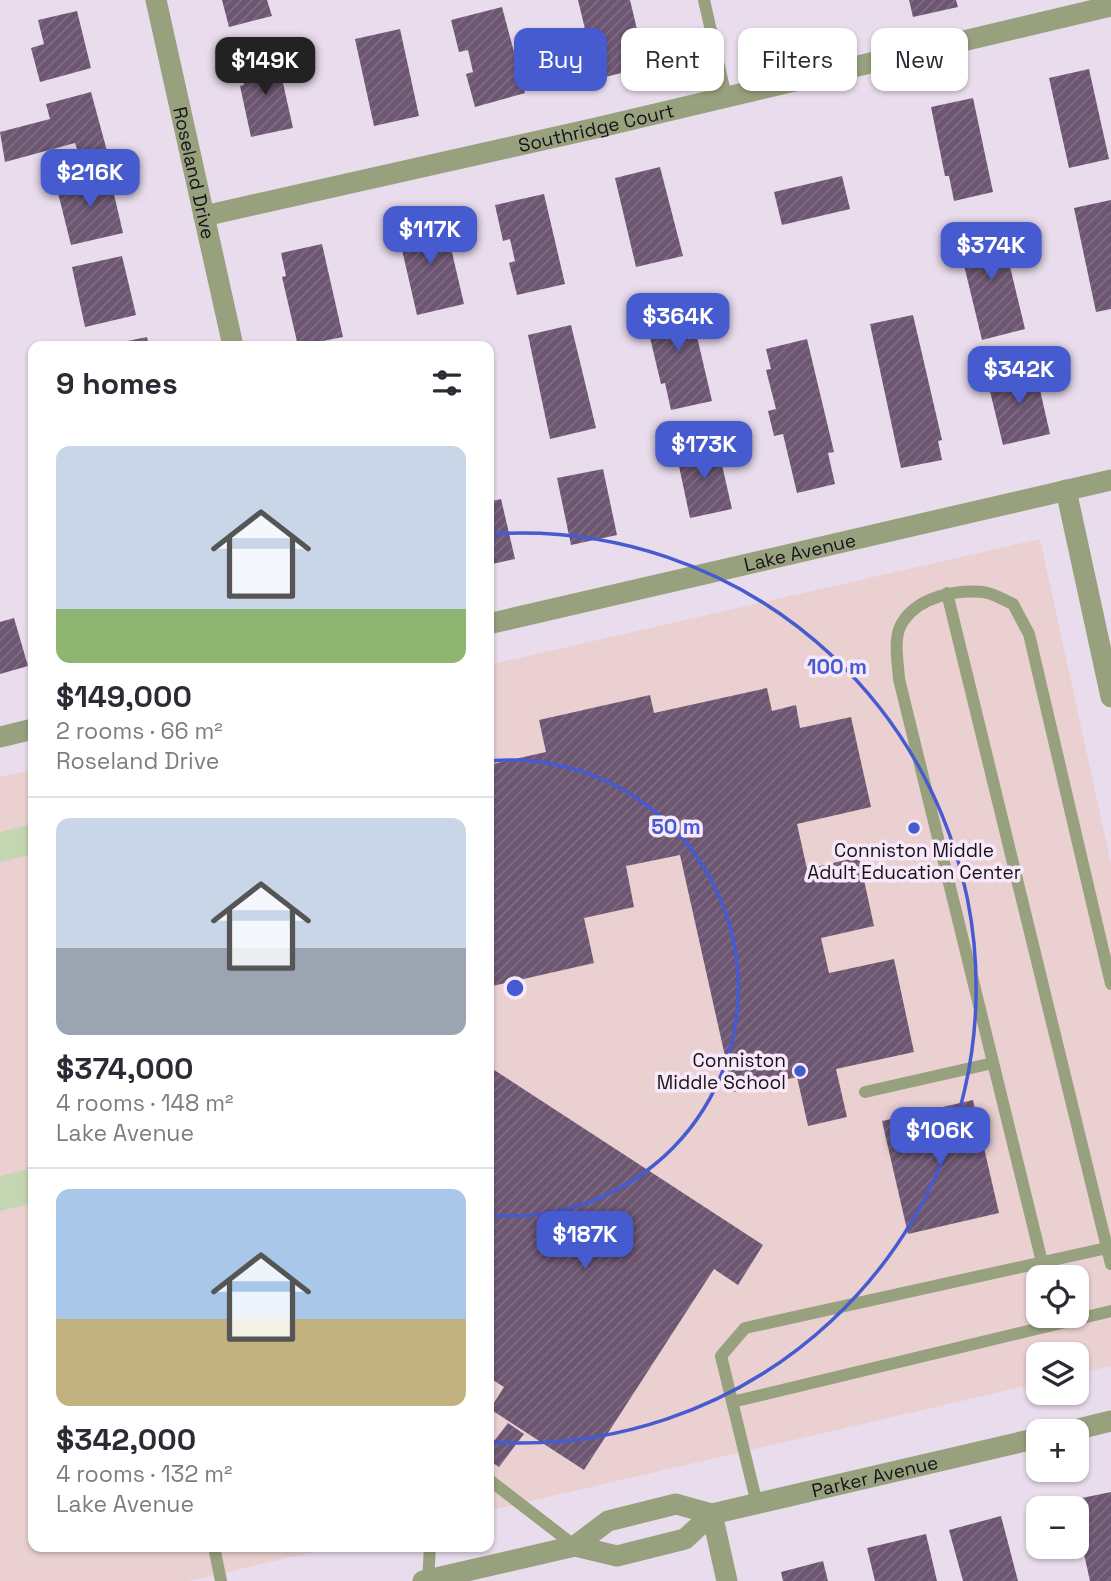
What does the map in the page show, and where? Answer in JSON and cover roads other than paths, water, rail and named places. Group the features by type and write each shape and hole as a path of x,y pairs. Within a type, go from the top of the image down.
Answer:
{"street":[{"name":"Roseland Drive","path":"156,0 232,341"},
{"name":"Southridge Court","path":"204,216 1111,6"},
{"name":"Lake Avenue","path":"494,623 1111,480"},
{"path":"1066,490 1111,697"},
{"path":"0,737 28,730"},
{"path":"1089,1426 1111,1421"},
{"name":"Parker Avenue","path":"426,1580 575,1546 608,1521 676,1504 712,1514 1026,1441"},
{"path":"712,1514 727,1581"},
{"name":"Parker Avenue","path":"575,1546 617,1556 685,1539 712,1514"}],"lane":[{"path":"704,0 726,97"},
{"path":"1042,1262 899,679 896,643 903,620 924,604 947,593 986,592 1013,604 1029,634 1111,984"},
{"path":"947,593 1111,1264"},
{"path":"865,1092 993,1063"},
{"path":"757,1504 721,1356 745,1328 1109,1248"},
{"path":"732,1402 1111,1311"},
{"path":"494,1484 575,1546"},
{"path":"215,1552 222,1581"},
{"path":"426,1580 429,1552"}],"place":[{"name":"Conniston Middle Adult Education Center","path":"914,828"},
{"name":"Conniston Middle School","path":"800,1071"}]}
